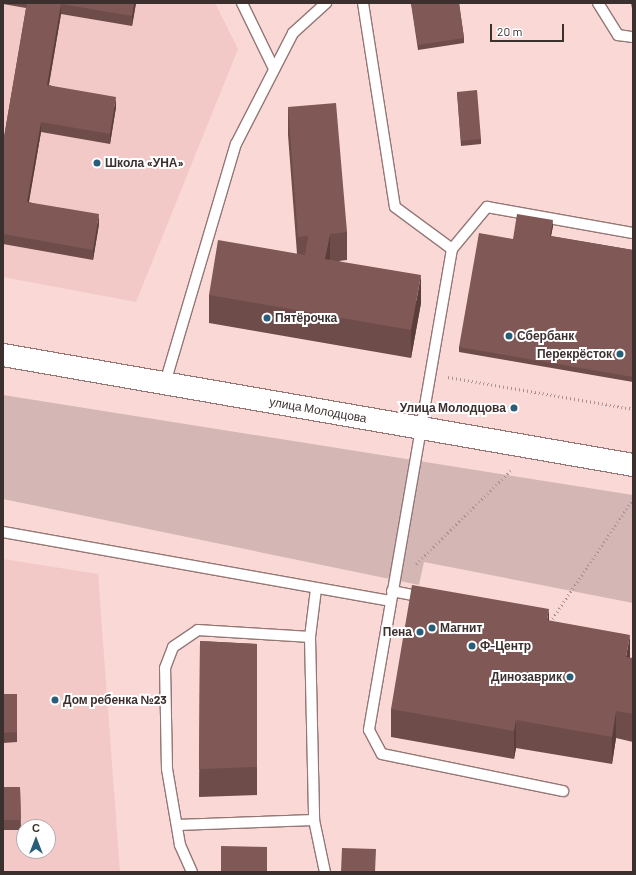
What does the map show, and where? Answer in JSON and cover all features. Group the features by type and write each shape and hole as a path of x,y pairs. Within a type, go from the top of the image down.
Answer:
{"street":[{"name":"улица Молодцова","path":"3,355 633,465"}],"lane":[{"path":"242,3 274,69"},
{"path":"164,383 236,144 293,33 326,3"},
{"path":"363,3 395,207 452,249"},
{"path":"598,3 618,35 633,37"},
{"path":"563,791 382,754 369,730 452,249 487,207 633,233"},
{"path":"3,532 390,602"},
{"path":"316,589 310,637 314,820 325,872"},
{"path":"392,591 435,599"},
{"path":"192,872 180,846 167,768 164,668 173,647 198,630 310,637"},
{"path":"177,825 314,820"}],"path":[{"path":"431,374 633,409"},
{"path":"409,570 514,467"},
{"path":"550,622 633,499"}],"shaded area":[{"name":"Школа «УНА»","path":"3,3 215,3 238,49 136,302 3,277"},
{"path":"3,395 633,495 633,603 424,562 419,585 3,499"},
{"name":"Дом ребенка №23","path":"3,559 98,574 120,872 3,872"}],"building":[{"path":"27,3 134,3 132,16 61,4 47,85 116,97 110,134 41,122 27,202 99,214 93,250 3,234 3,143"},
{"path":"411,3 459,3 464,38 418,45"},
{"path":"477,90 481,139 461,141 457,92"},
{"path":"336,103 347,232 330,234 325,259 421,275 411,330 209,295 218,240 305,255 308,236 298,237 288,107"},
{"path":"517,214 553,220 550,236 633,250 633,377 459,347 479,233 513,239"},
{"path":"412,585 549,609 547,620 630,635 626,657 633,658 633,714 616,711 612,737 516,720 514,731 391,709"},
{"path":"200,641 257,644 257,767 199,769"},
{"path":"3,694 17,694 17,732 3,733"},
{"path":"3,787 20,787 21,819 3,820"},
{"path":"221,846 267,847 267,872 221,872"},
{"path":"342,848 376,849 375,872 341,872"}],"place":[{"name":"Школа «УНА»","path":"97,163"},
{"name":"Пятёрочка","path":"267,318"},
{"name":"Сбербанк","path":"509,336"},
{"name":"Перекрёсток","path":"620,354"},
{"name":"Улица Молодцова","path":"514,408"},
{"name":"Магнит","path":"432,628"},
{"name":"Пена","path":"420,632"},
{"name":"Ф-Центр","path":"472,646"},
{"name":"Динозаврик","path":"570,677"},
{"name":"Дом ребенка №23","path":"55,700"}]}
